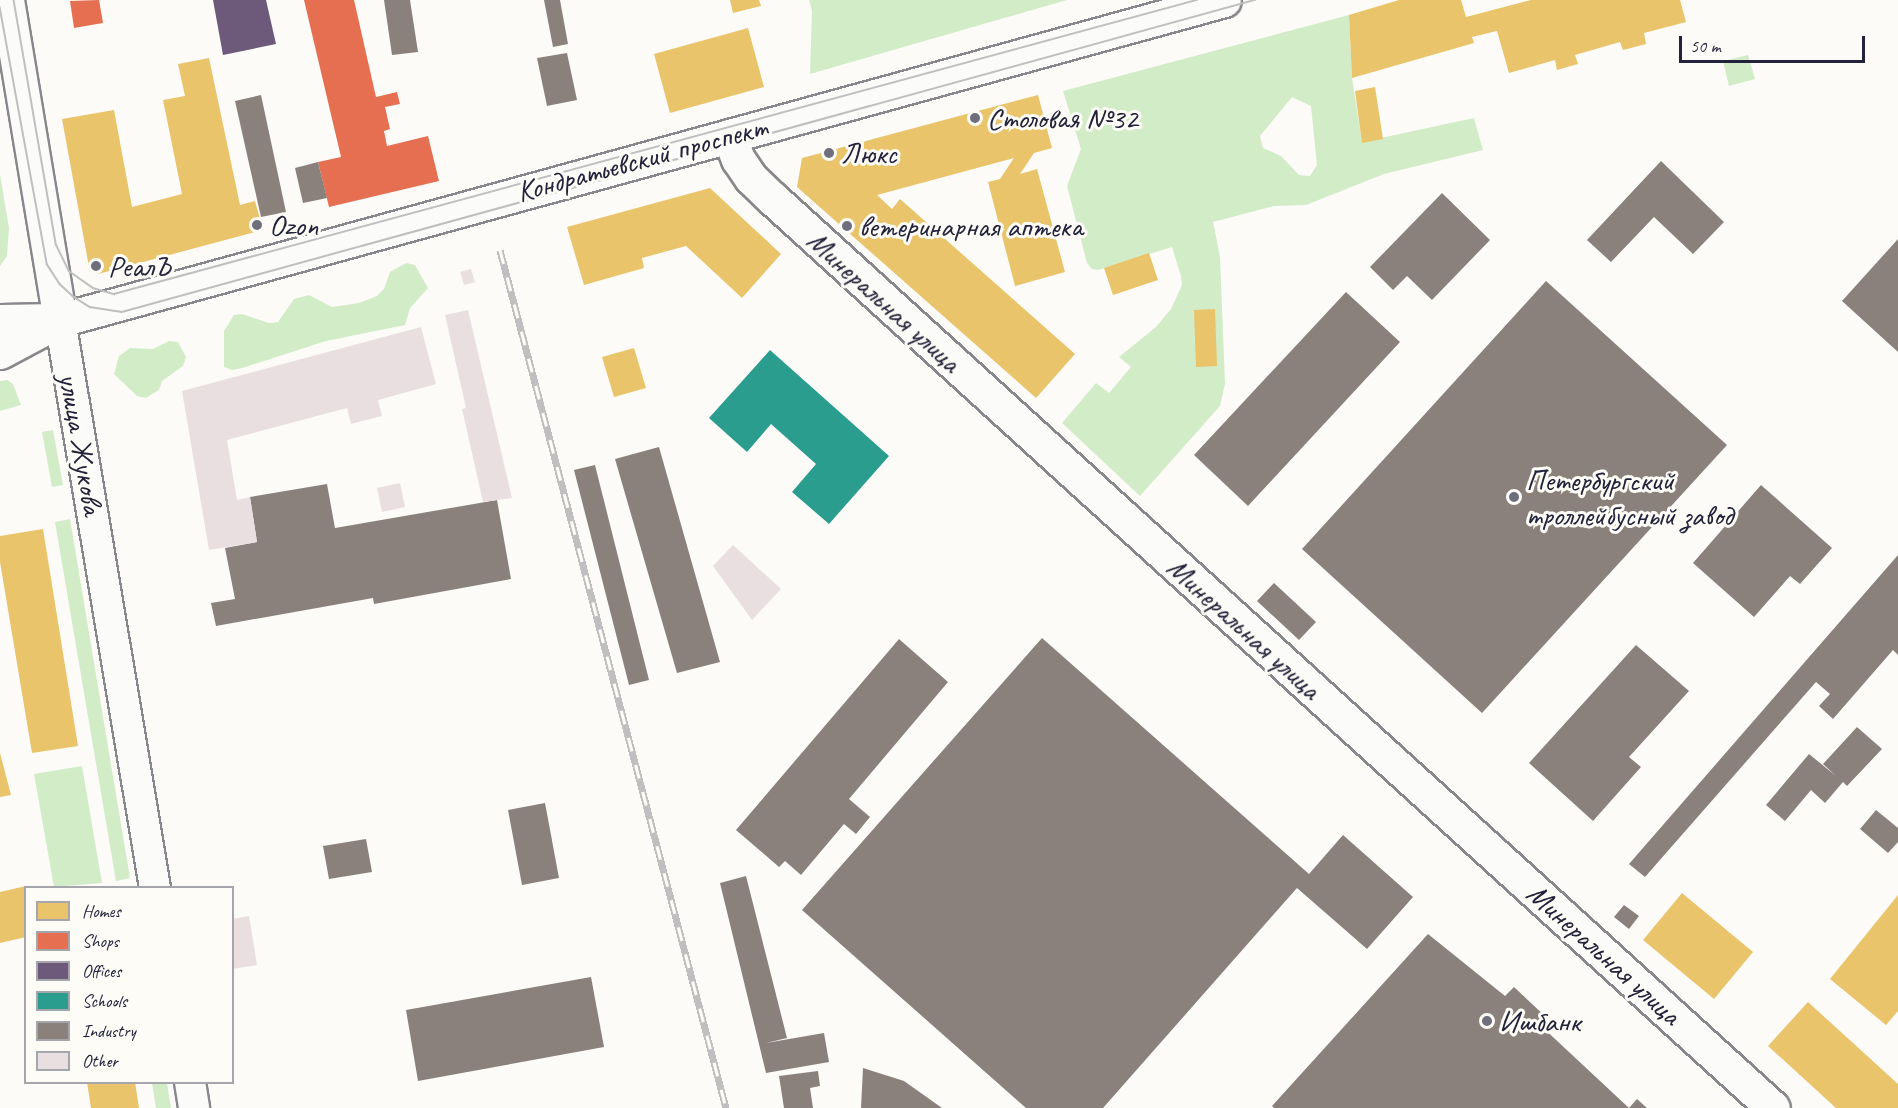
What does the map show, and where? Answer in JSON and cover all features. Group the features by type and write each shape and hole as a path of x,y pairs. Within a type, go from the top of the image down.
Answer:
{"street":[{"name":"улица Жукова","path":"7,0 155,886"},
{"name":"Кондратьевский проспект","path":"0,352 60,320 1224,0"},
{"name":"Минеральная улица","path":"729,136 738,159 751,178 773,199 1773,1108"},
{"name":"Кондратьевский проспект","path":"0,321 60,320"},
{"path":"190,1084 194,1108"}],"green space":[{"path":"809,0 1067,0 810,74 812,11"},
{"path":"1349,15 1352,78 1362,142 1474,118 1483,150 1384,174 1306,205 1274,206 1213,222 1220,256 1225,384 1220,406 1140,496 1062,423 1096,383 1109,393 1131,367 1119,357 1156,327 1171,309 1182,285 1181,276 1172,247 1098,270 1092,269 1087,263 1067,186 1081,149 1063,91","holes":["1292,97 1311,106 1317,165 1310,176 1299,175 1281,156 1263,148 1260,136"]},
{"path":"1748,55 1755,79 1729,86 1723,61"},
{"path":"0,174 9,228 7,256 0,266"},
{"path":"406,263 415,265 428,288 410,308 405,325 326,341 242,368 232,370 224,367 224,331 234,315 242,314 269,323 278,322 294,299 309,295 332,307 359,303 377,296 384,289 390,272"},
{"path":"169,341 178,342 186,357 183,366 162,381 159,390 146,398 137,396 114,374 119,356 130,348 153,349"},
{"path":"7,380 13,384 21,405 0,411 0,381"},
{"path":"53,430 63,485 52,487 42,432"},
{"path":"70,519 130,878 116,881 55,522"},
{"path":"82,766 102,883 54,886 34,774"},
{"path":"152,1084 167,1084 171,1108 156,1108"}],"building: Homes":[{"path":"730,0 759,0 761,6 733,13"},
{"path":"1399,0 1461,0 1466,17 1531,0 1680,0 1686,22 1644,33 1646,44 1623,50 1620,42 1575,55 1578,64 1557,70 1555,60 1509,73 1497,31 1472,37 1474,43 1352,78 1349,15"},
{"path":"748,28 764,87 670,113 654,54"},
{"path":"209,58 240,205 255,201 263,230 98,274 89,267 62,119 114,110 132,207 182,194 163,100 185,96 178,64"},
{"path":"1375,87 1383,139 1362,143 1355,91"},
{"path":"1038,95 1052,148 1034,153 1020,174 1037,169 1065,272 1015,286 988,182 1000,179 1014,158 877,195 892,209 900,199 1075,354 1036,398 797,187 802,158"},
{"path":"710,188 781,254 742,298 686,246 642,258 644,268 584,285 567,227"},
{"path":"1149,253 1158,280 1113,295 1104,268"},
{"path":"1215,309 1217,366 1196,367 1194,310"},
{"path":"634,348 646,388 614,397 602,357"},
{"path":"43,529 78,746 32,753 0,562 0,536"},
{"path":"0,753 11,795 0,797"},
{"path":"24,886 24,937 0,943 0,892"},
{"path":"1682,893 1753,952 1714,999 1643,940"},
{"path":"1898,895 1898,1011 1886,1025 1830,979"},
{"path":"1808,1002 1898,1084 1898,1108 1836,1108 1768,1046"},
{"path":"87,1084 135,1084 139,1108 91,1108"}],"building: Shops":[{"path":"99,0 103,23 74,28 70,1"},
{"path":"304,0 354,0 376,97 397,92 400,104 385,107 390,129 384,131 387,146 428,136 439,181 329,207 318,162 341,157"}],"building: Offices":[{"path":"213,0 266,0 276,44 223,55"}],"building: Schools":[{"path":"770,350 889,456 829,524 792,492 816,464 771,424 747,452 709,418"}],"building: Industry":[{"path":"384,0 410,0 418,52 392,55"},
{"path":"544,0 560,0 568,44 553,47"},
{"path":"567,53 577,100 547,106 537,58"},
{"path":"261,95 286,212 261,217 235,101"},
{"path":"1661,161 1724,222 1693,254 1654,217 1611,262 1587,240"},
{"path":"318,162 327,198 303,203 295,168"},
{"path":"1442,193 1490,240 1432,300 1407,276 1393,290 1370,267"},
{"path":"1898,239 1898,352 1842,301"},
{"name":"Петербургский троллейбусный завод","path":"1546,281 1727,445 1482,713 1302,549"},
{"path":"1346,292 1400,342 1248,506 1194,455"},
{"path":"659,447 720,662 677,673 615,459"},
{"path":"595,465 649,680 629,685 574,470"},
{"path":"327,484 335,528 497,500 511,579 374,604 373,598 216,626 211,603 235,599 225,548 257,542 250,497"},
{"path":"1761,485 1832,548 1800,584 1790,576 1754,617 1693,563"},
{"path":"1898,555 1898,655 1893,650 1833,719 1819,706 1830,694 1816,682 1645,877 1629,864"},
{"path":"1274,583 1316,622 1299,640 1257,601"},
{"path":"1042,638 1309,874 1343,835 1413,897 1367,949 1297,888 1103,1108 1026,1108 802,910"},
{"path":"899,639 948,682 849,799 870,817 856,834 844,824 801,875 785,861 779,867 736,830"},
{"path":"1636,645 1689,691 1629,757 1641,767 1593,821 1529,763"},
{"path":"1857,727 1882,749 1847,786 1843,782 1825,803 1811,790 1785,821 1766,805 1809,754 1836,776 1823,764"},
{"path":"545,803 559,878 522,885 508,810"},
{"path":"1876,810 1898,828 1898,842 1888,853 1860,829"},
{"path":"366,839 372,872 329,879 323,846"},
{"path":"746,876 787,1038 766,1043 824,1033 829,1062 766,1073 720,883"},
{"path":"1624,905 1639,916 1629,929 1614,917"},
{"path":"1428,934 1505,996 1514,987 1546,1017 1539,1024 1629,1108 1274,1108 1272,1106"},
{"path":"591,977 604,1047 418,1081 406,1010"},
{"path":"863,1068 904,1081 942,1108 861,1108"},
{"path":"818,1071 820,1086 810,1088 813,1108 784,1108 779,1076"},
{"path":"1637,1099 1647,1108 1629,1108"}],"building: Other":[{"path":"471,269 475,282 464,285 460,272"},
{"path":"468,310 512,498 483,502 462,409 466,408 445,315"},
{"path":"421,327 436,384 378,400 382,416 351,424 347,408 227,440 237,500 250,497 257,542 209,550 182,391"},
{"path":"400,483 405,507 382,512 377,488"},
{"path":"733,545 781,589 752,620 713,566"},
{"path":"249,916 257,965 234,969 234,919"}],"tram line":[{"path":"14,0 56,244 69,271 93,288 114,294 1197,0"},
{"path":"0,7 47,264 60,284 74,297 90,307 122,312 1255,0"}],"railway":[{"path":"500,250 726,1108"}],"place":[{"name":"Столовая №32","path":"975,118"},
{"name":"Люкс","path":"829,153"},
{"name":"Ozon","path":"257,225"},
{"name":"ветеринарная аптека","path":"847,226"},
{"name":"РеалЪ","path":"96,266"},
{"name":"Петербургский троллейбусный завод","path":"1514,497"},
{"name":"Ишбанк","path":"1487,1021"}]}
